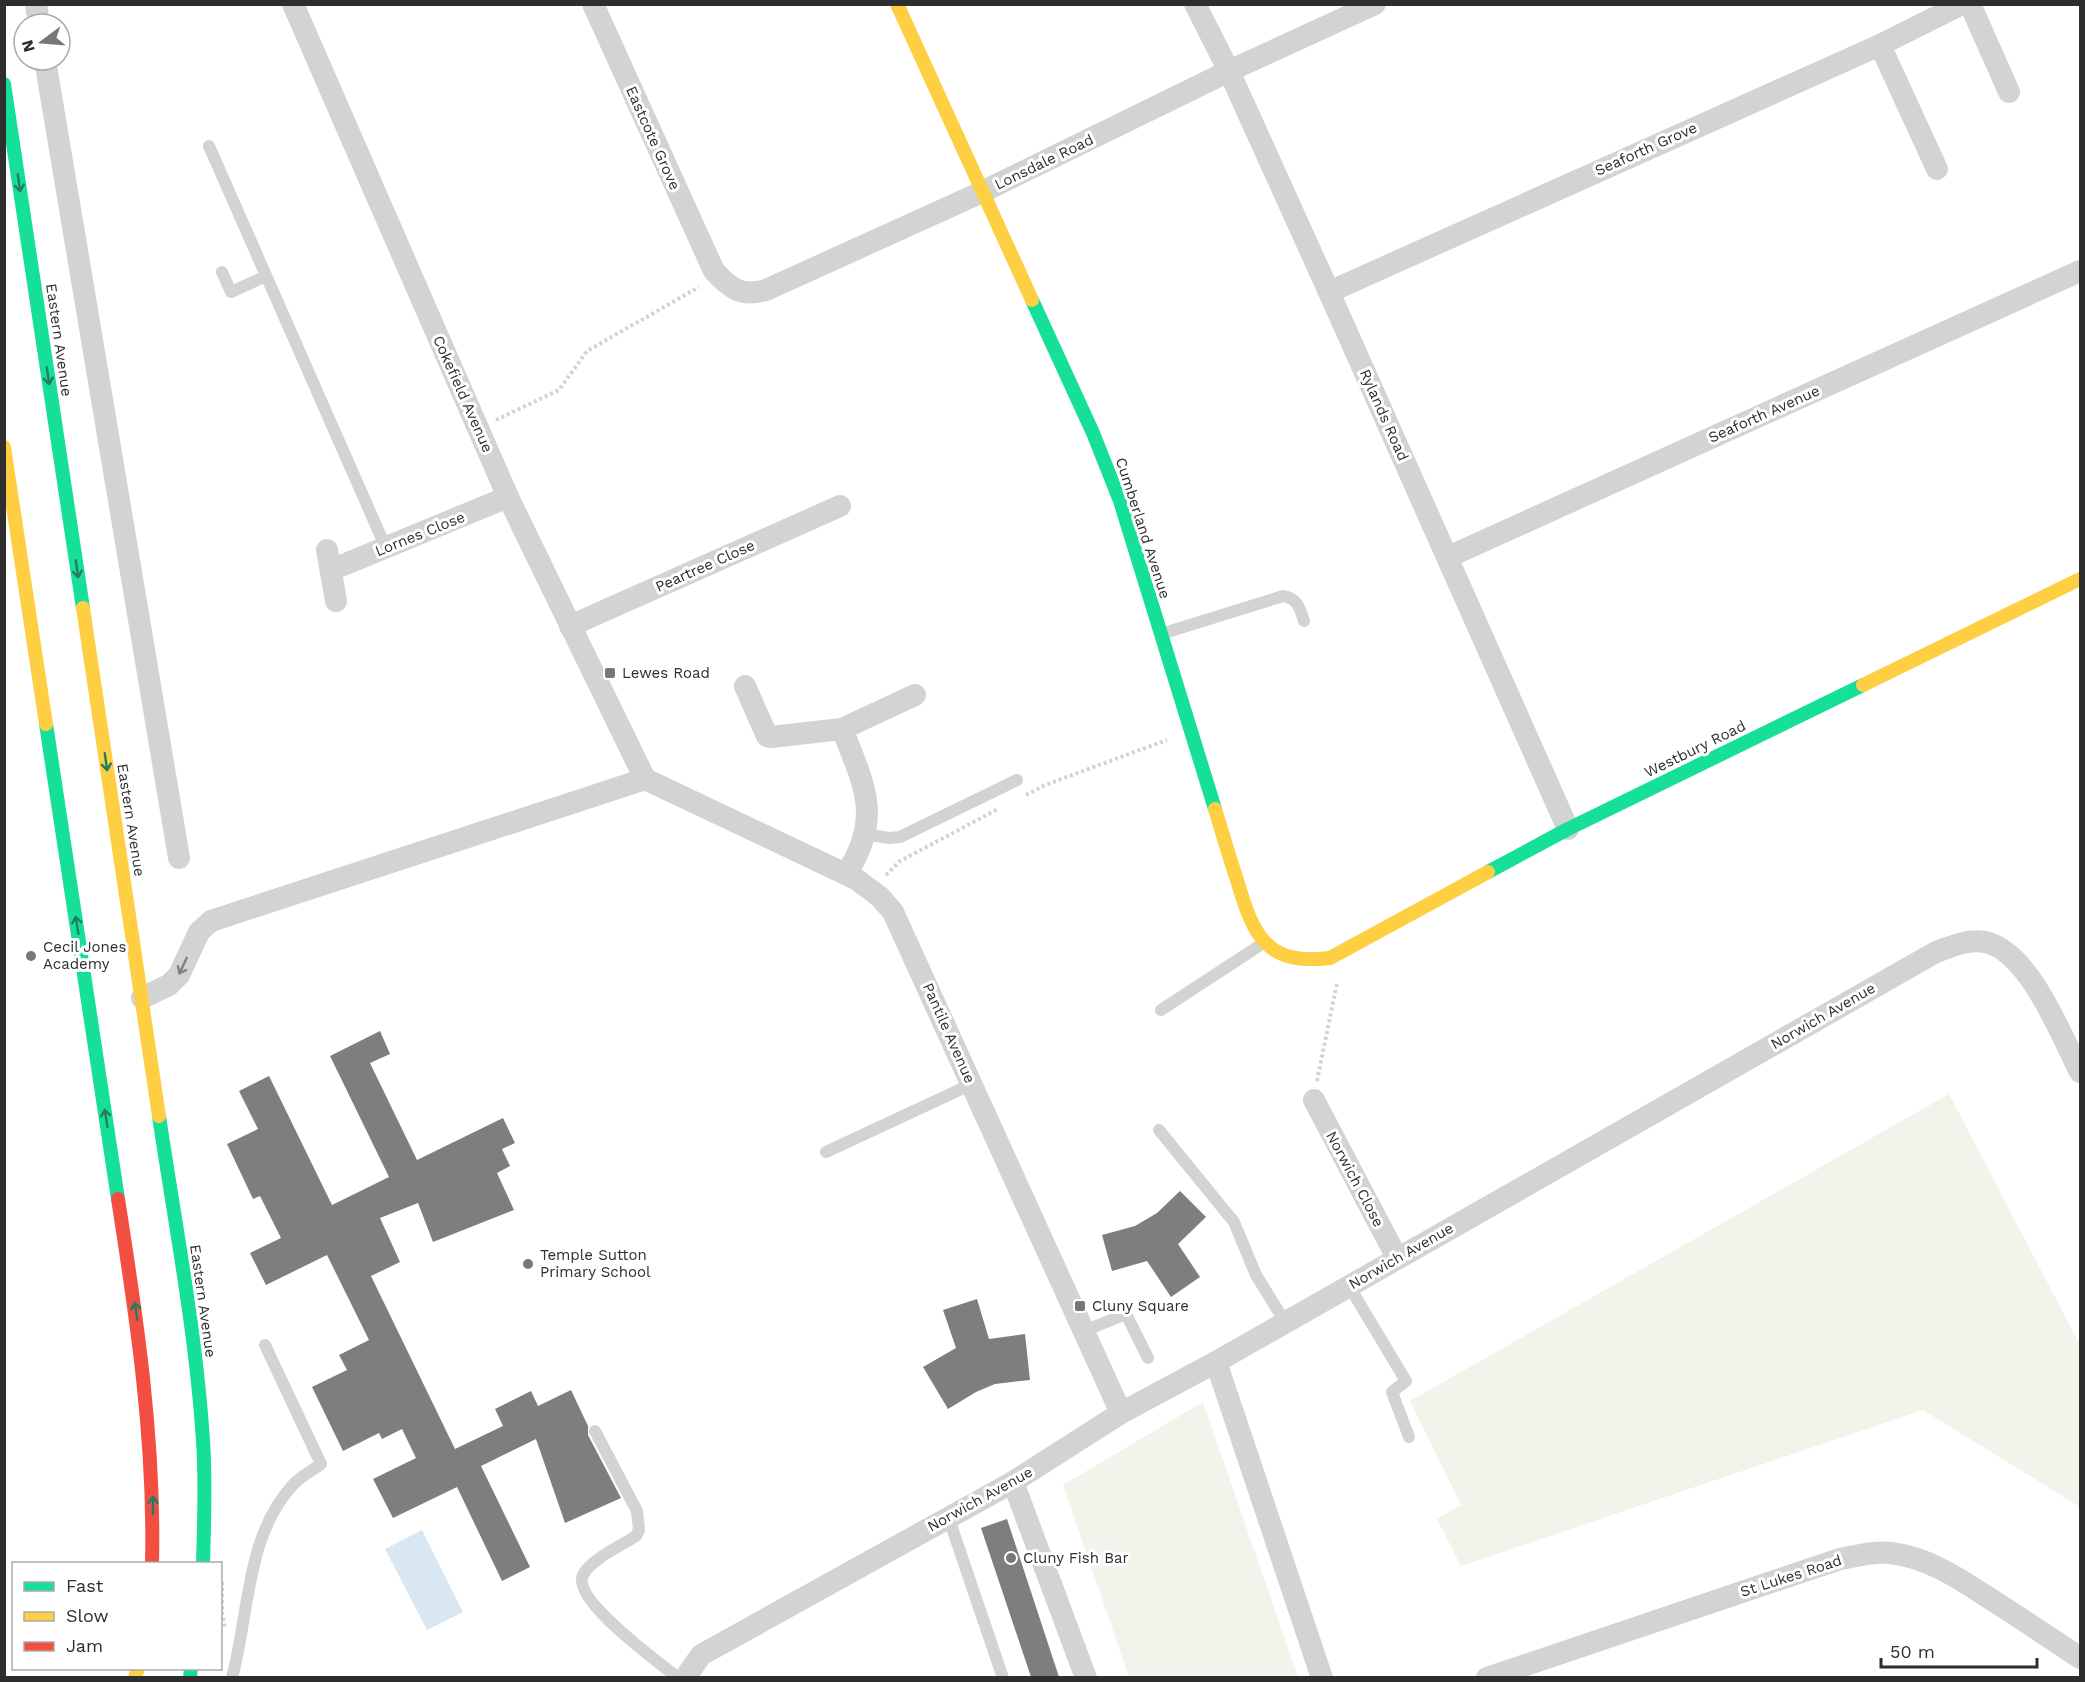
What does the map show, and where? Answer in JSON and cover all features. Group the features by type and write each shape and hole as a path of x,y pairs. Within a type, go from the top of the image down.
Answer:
{"main road":[{"name":"Cumberland Avenue","path":"897,4 1093,433 1116,491 1254,932 1282,955 1297,960 1312,961 1330,958"},
{"name":"Eastern Avenue","path":"4,84 192,1337 203,1440 205,1485 203,1562"},
{"path":"4,447 136,1316 153,1475 152,1562"},
{"name":"Westbury Road","path":"1330,958 1568,829 2080,579"}],"street":[{"name":"Cokefield Avenue","path":"293,4 508,497 645,779"},
{"name":"Eastcote Grove","path":"593,4 716,273"},
{"name":"Rylands Road","path":"1195,4 1229,72 1329,292 1568,829"},
{"name":"Lonsdale Road","path":"716,273 724,283 739,292 752,294 766,290 982,192 1375,4"},
{"name":"Seaforth Grove","path":"1329,292 1880,45 1962,4"},
{"path":"1970,4 2009,92"},
{"path":"1880,45 1937,169"},
{"path":"47,72 180,858"},
{"name":"Seaforth Avenue","path":"1448,557 2080,271"},
{"name":"Lornes Close","path":"336,601 329,560 386,548 508,497"},
{"name":"Peartree Close","path":"570,627 840,506"},
{"path":"745,686 767,736 842,729 915,695"},
{"path":"842,729 861,776 868,813 865,834 854,863 846,874"},
{"path":"141,998 169,985 179,975 199,932 211,921 645,779"},
{"name":"Pantile Avenue","path":"645,779 856,879 880,897 893,912 1121,1413"},
{"name":"Norwich Avenue","path":"686,1677 701,1655 1013,1482 1121,1413 1216,1362 1936,952 1960,942 1985,942 2006,951 2022,967 2035,986 2080,1072"},
{"name":"Norwich Close","path":"1314,1100 1397,1258"},
{"path":"1216,1362 1322,1677"},
{"path":"1013,1482 1086,1677"},
{"name":"St Lukes Road","path":"1487,1677 1840,1559 1888,1553 1906,1556 1935,1566 1958,1578 2080,1658"}],"lane":[{"path":"209,146 386,548"},
{"path":"222,272 231,292 266,276"},
{"path":"1160,635 1283,596 1293,598 1304,621"},
{"path":"865,834 889,838 900,837 1017,780"},
{"path":"1161,1010 1264,942"},
{"path":"826,1152 972,1084"},
{"path":"1159,1130 1234,1222 1256,1275 1286,1322"},
{"path":"1348,1286 1406,1381 1392,1392 1409,1437"},
{"path":"1084,1331 1126,1314 1148,1358"},
{"path":"232,1677 256,1553 268,1521 292,1485 321,1464 265,1345"},
{"path":"595,1431 637,1510 639,1530 636,1536 592,1565 583,1574 581,1583 584,1592 608,1621 678,1677"},
{"path":"948,1516 1003,1677"}],"path":[{"path":"478,428 559,390 586,351 716,273"},
{"path":"1025,795 1045,785 1191,731"},
{"path":"870,890 900,861 1005,806"},
{"path":"1314,1100 1343,951"}],"shaded area":[{"path":"1949,1094 2080,1345 2080,1507 1923,1410 1461,1566 1437,1519 1461,1505 1410,1401"},
{"path":"1203,1402 1298,1677 1129,1677 1063,1485"},
{"path":"422,1530 463,1612 427,1630 385,1549"}],"building":[{"path":"380,1031 390,1054 370,1063 417,1160 503,1118 515,1143 502,1149 510,1166 497,1173 514,1210 433,1242 418,1203 380,1218 400,1262 371,1276 455,1449 503,1426 495,1409 531,1391 538,1406 571,1390 588,1426 588,1435 621,1498 565,1523 536,1439 481,1466 530,1567 502,1581 457,1487 393,1518 373,1479 416,1458 402,1429 382,1439 379,1433 343,1451 312,1387 347,1370 339,1355 369,1340 327,1255 266,1285 250,1253 281,1238 260,1196 253,1199 227,1144 258,1129 239,1091 269,1076 332,1205 389,1177 330,1056"},
{"path":"1180,1191 1206,1217 1178,1244 1200,1277 1171,1297 1147,1261 1112,1271 1102,1235 1135,1226 1157,1213"},
{"path":"977,1299 989,1339 1025,1334 1030,1380 995,1384 976,1392 948,1409 923,1367 956,1348 943,1310"},
{"path":"1007,1519 1059,1677 1031,1677 981,1528"}],"traffic: fast":[{"path":"4,84 83,608"},
{"path":"1032,300 1093,433 1120,501 1215,809"},
{"path":"1488,872 1568,829 1863,685"},
{"path":"46,724 118,1199"},
{"path":"159,1116 200,1400 204,1472 203,1562"},
{"path":"190,1678 191,1670"}],"traffic: slow":[{"path":"897,4 1032,300"},
{"path":"4,447 46,724"},
{"path":"1863,685 2080,579"},
{"path":"83,608 159,1116"},
{"path":"1215,809 1243,899 1256,931 1276,951 1290,957 1330,958 1488,872"},
{"path":"135,1678 137,1670"}],"traffic: jam":[{"path":"118,1199 138,1335 148,1426 152,1562"}],"place":[{"name":"Lewes Road","path":"610,673"},
{"name":"Cecil Jones Academy","path":"31,956"},
{"name":"Temple Sutton Primary School","path":"528,1264"},
{"name":"Cluny Square","path":"1080,1306"},
{"name":"Cluny Fish Bar","path":"1011,1558"}]}
